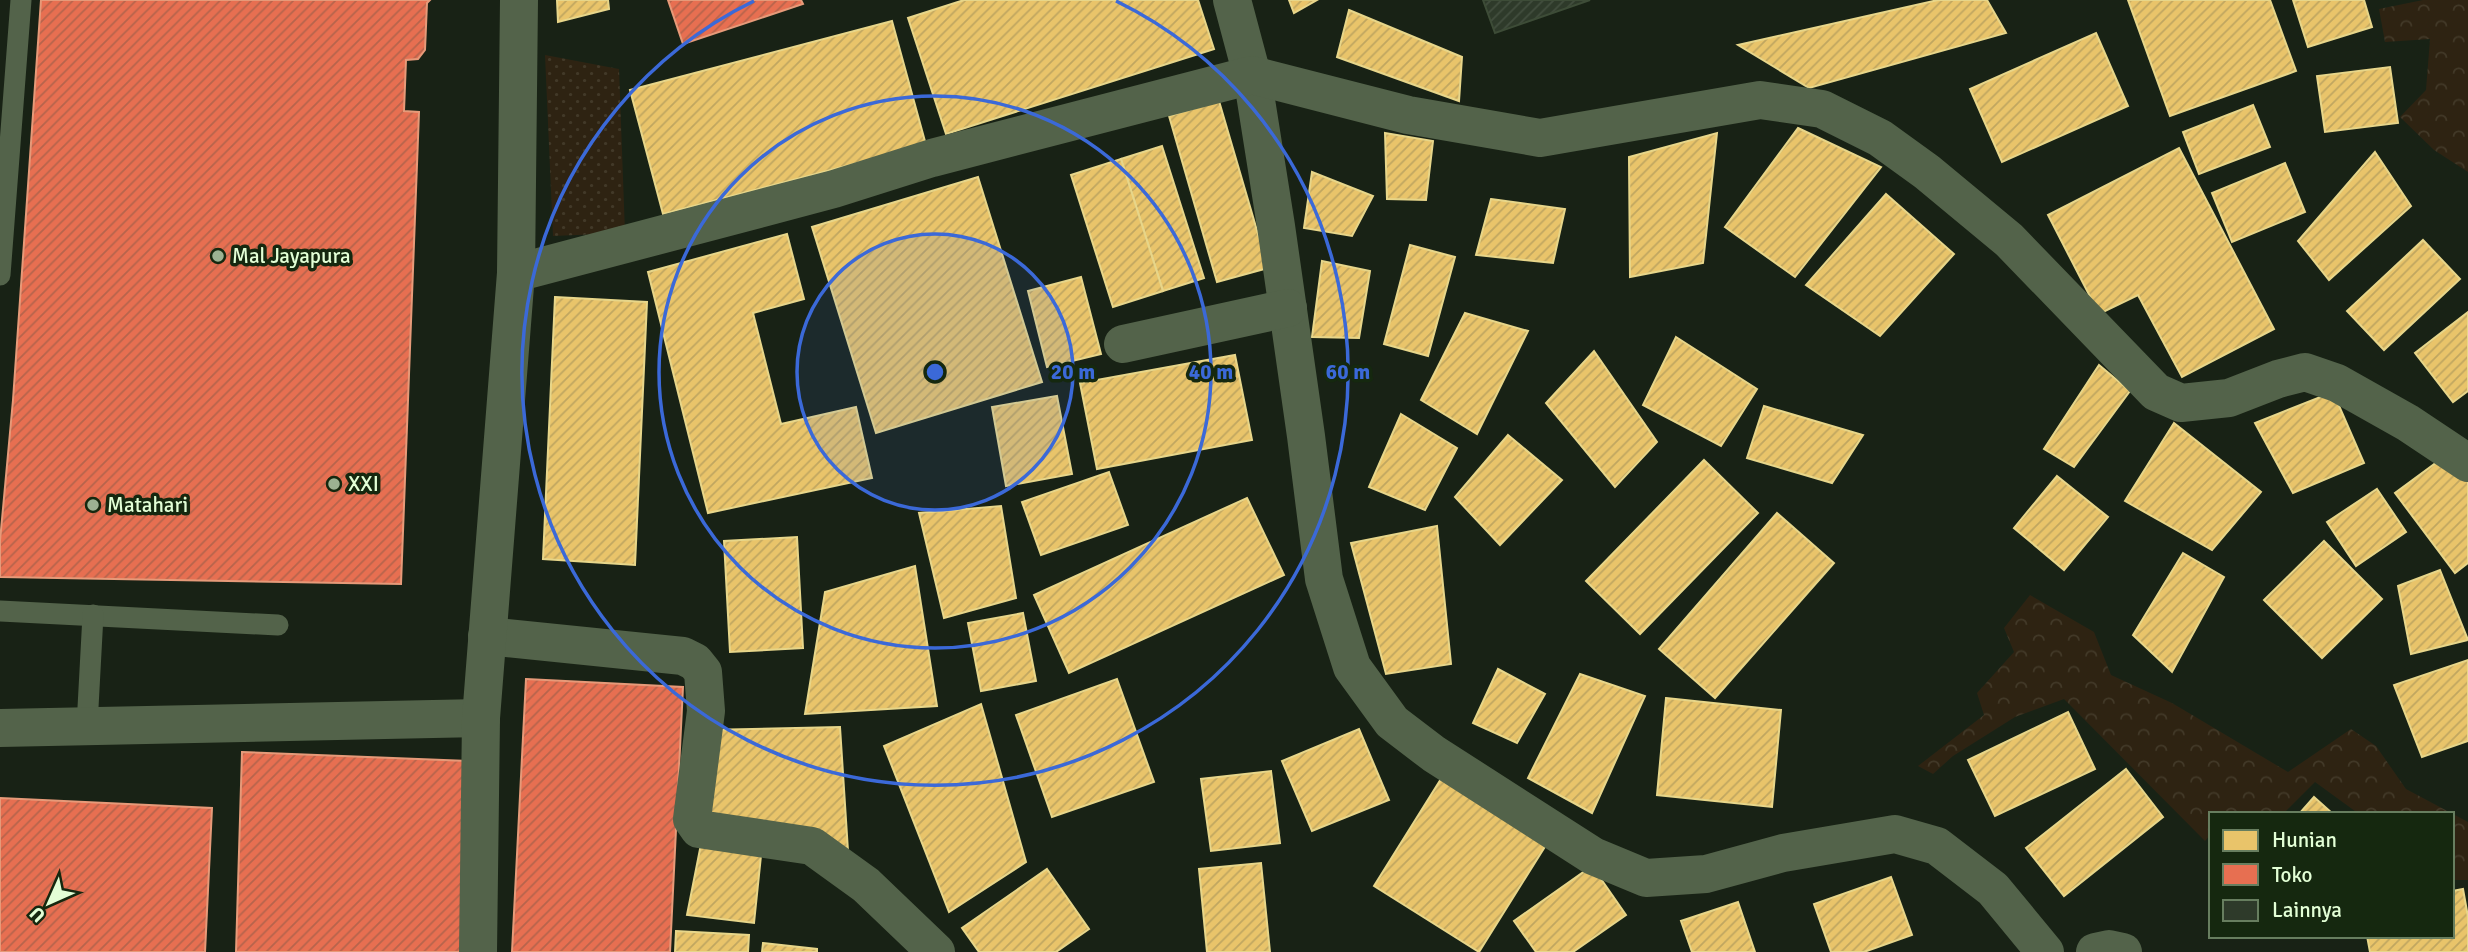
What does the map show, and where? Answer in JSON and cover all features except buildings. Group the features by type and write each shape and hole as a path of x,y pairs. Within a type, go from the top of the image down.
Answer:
{"street":[{"path":"478,952 481,718 516,273 519,0"},
{"path":"1232,0 1252,75 1288,308 1324,579 1352,667 1392,722 1434,754 1572,844 1593,856 1646,878 1706,874 1783,853 1895,834 1937,846 1993,889 2045,952"},
{"path":"516,273 834,189 932,158 1252,75 1408,115 1540,138 1760,100 1822,109 1880,138 1927,172 2009,240 2156,392 2181,403 2229,398 2278,379 2305,372 2337,383 2361,396 2468,463"},
{"path":"1123,344 1288,308"},
{"path":"487,636 683,656 695,663 703,672 706,711 692,819 699,830 812,846 866,885 936,952"},
{"path":"0,728 481,718"},
{"path":"2095,952 2109,948 2123,952"}],"lane":[{"path":"0,275 21,0"},
{"path":"0,611 278,625"},
{"path":"87,726 93,615"}],"green space":[{"path":"2423,0 2468,0 2468,172 2434,150 2400,117 2426,90 2430,39 2385,42 2379,9"},
{"path":"545,55 619,69 625,233 553,236"},
{"path":"2030,595 2094,632 2111,675 2172,703 2288,772 2351,729 2376,746 2406,789 2449,812 2356,812 2315,782 2285,812 2209,812 2209,836 2205,841 2064,699 2015,717 1953,756 1933,774 1918,766 1984,715 1977,693 2014,652 2004,628"},
{"path":"2454,815 2468,822 2468,880 2454,880"}],"place":[{"name":"Mal Jayapura","path":"218,256"},
{"name":"XXI","path":"334,484"},
{"name":"Matahari","path":"93,505"}]}
